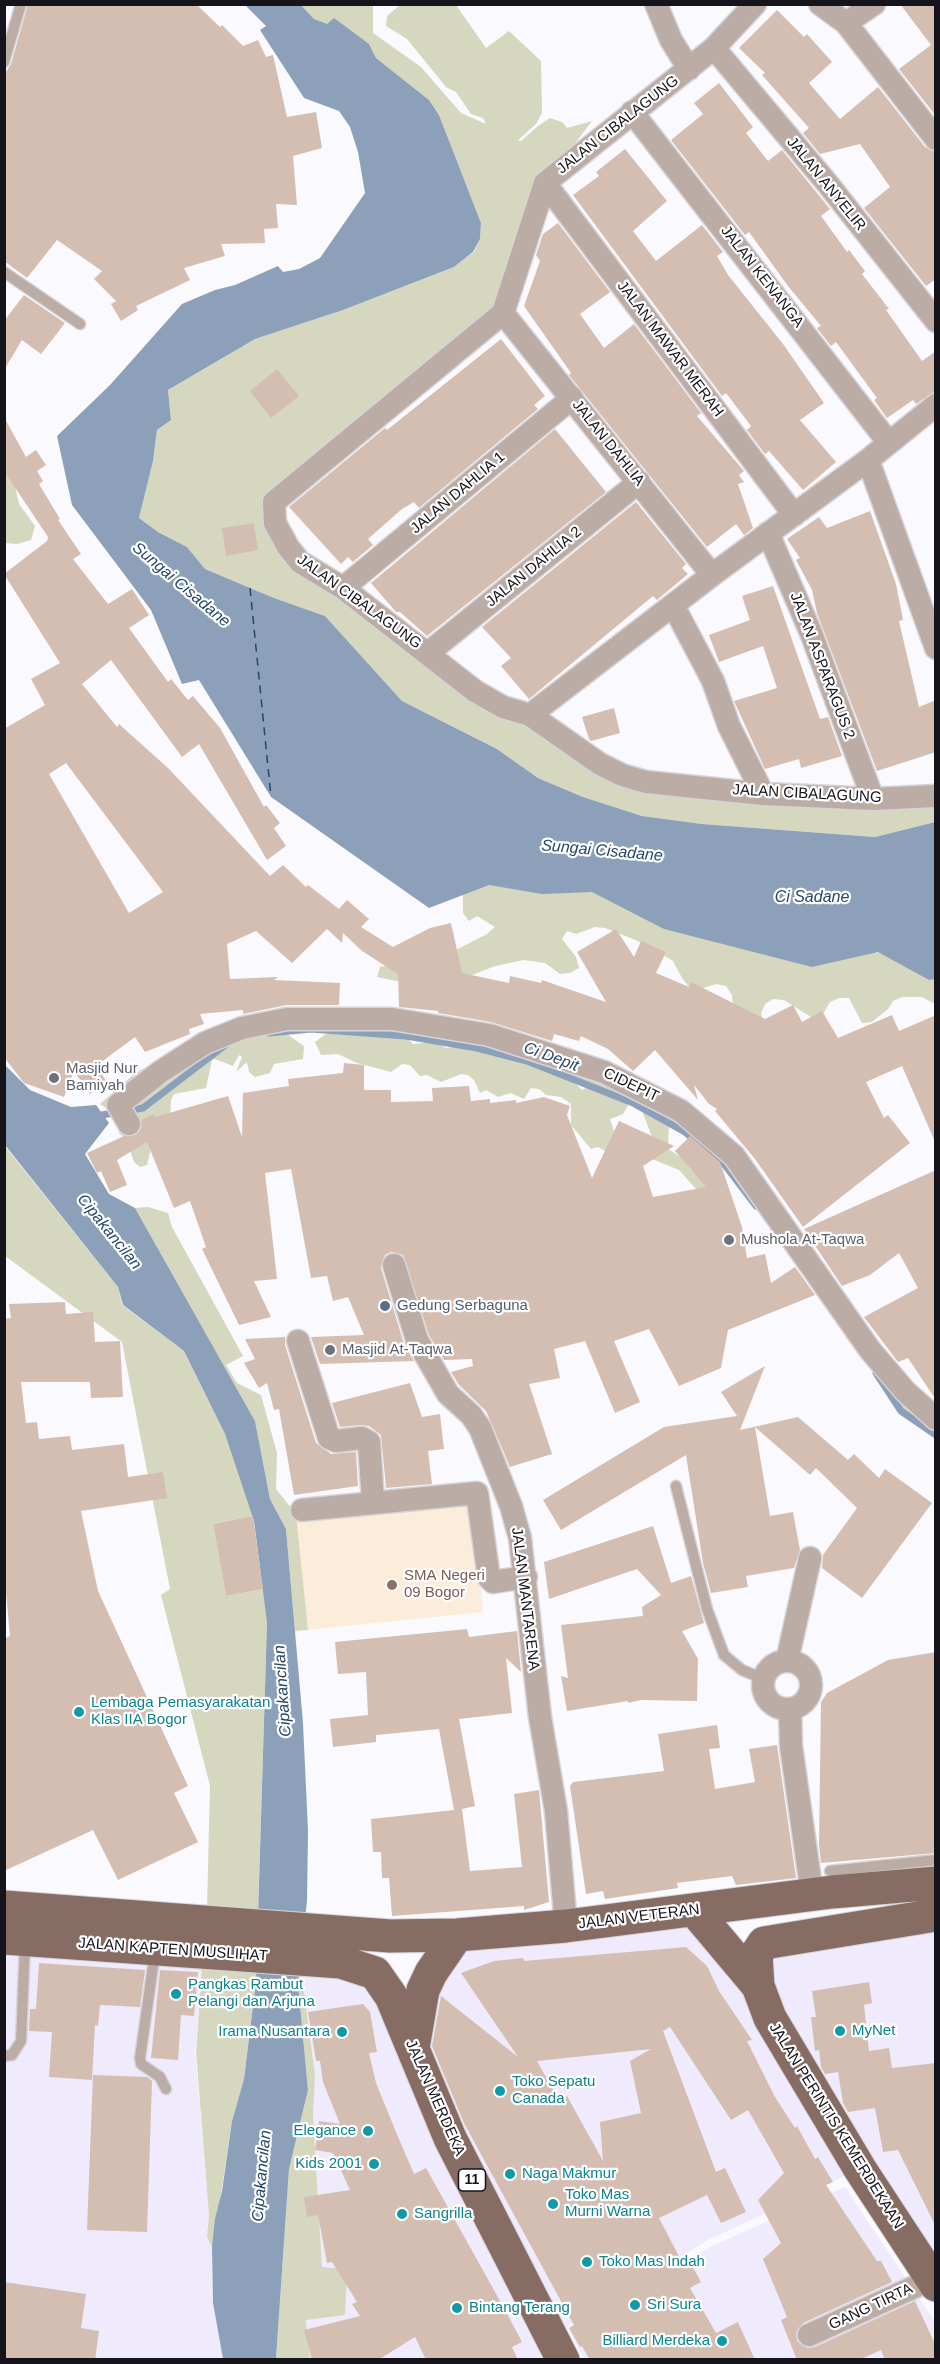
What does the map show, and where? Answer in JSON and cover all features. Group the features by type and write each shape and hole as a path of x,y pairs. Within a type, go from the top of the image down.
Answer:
{"main road":[{"name":"JALAN VETERAN","path":"341,1947 390,1936 457,1935 566,1926 695,1911 821,1882 936,1883"},
{"name":"JALAN KAPTEN MUSLIHAT","path":"4,1907 206,1937 341,1947"},
{"name":"JALAN PERINTIS KEMERDEKAAN","path":"695,1911 758,1986 770,2018 860,2169 934,2282"},
{"path":"758,1986 756,1955 764,1943 936,1915"},
{"path":"413,2048 423,1990 431,1973 457,1935"},
{"name":"JALAN KAPTEN MUSLIHAT","path":"15,1939 156,1949 206,1937"},
{"name":"JALAN MERDEKA","path":"341,1947 375,1973 391,1996 450,2138 563,2360"}],"street":[{"path":"656,4 664,18 671,40 689,69"},
{"name":"JALAN CIBALAGUNG","path":"755,4 714,48 545,183 504,313 274,502 275,523 294,555 313,572 343,588 475,691 502,708 530,715 600,764 622,775 646,782 763,794 873,799 936,795"},
{"path":"820,4 846,23 936,139"},
{"path":"846,23 873,4"},
{"name":"JALAN ANYELIR","path":"714,48 827,183 936,321"},
{"name":"JALAN KENANGA","path":"632,112 889,443"},
{"name":"JALAN MAWAR MERAH","path":"545,183 794,515"},
{"name":"JALAN DAHLIA","path":"504,313 712,575"},
{"name":"JALAN DAHLIA 1","path":"343,588 572,398"},
{"path":"530,715 712,575 868,460 936,405"},
{"path":"868,460 936,648"},
{"name":"JALAN DAHLIA 2","path":"428,653 639,482"},
{"name":"JALAN ASPARAGUS 2","path":"768,533 811,633 873,799"},
{"path":"673,605 713,681 729,726 763,794"},
{"name":"CIDEPIT","path":"126,1118 118,1105 160,1072 205,1043 242,1028 287,1019 392,1018 489,1035 604,1072 655,1095 681,1111 734,1156 870,1350 904,1391 936,1419"},
{"name":"JALAN MANTARENA","path":"394,1265 417,1340 448,1394 471,1414 480,1428 511,1506 520,1538 540,1717 556,1811 566,1926"},
{"path":"298,1341 329,1438 336,1441 362,1438 369,1442 373,1501"},
{"path":"302,1510 373,1501 477,1493 489,1578 493,1582 526,1577"},
{"path":"787,1661 810,1558"},
{"path":"787,1661 803,1667 812,1684 806,1701 790,1709 772,1704 764,1692 764,1679 777,1662 787,1661"},
{"path":"790,1709 791,1746 821,1882"},
{"name":"GANG TIRTA","path":"810,2335 934,2282"}],"lane":[{"path":"4,62 21,4"},
{"path":"4,272 80,324"},
{"path":"676,1486 707,1609 724,1655 742,1670 764,1679"},
{"path":"821,1882 936,1860"},
{"path":"4,2056 12,2055 21,2041 15,1939"},
{"path":"156,1949 140,2058 141,2064 160,2077 166,2089"}],"shaded area":[{"name":"SMA Negeri 09 Bogor","path":"472,1496 483,1612 308,1630 296,1514"},
{"path":"695,1911 756,1961 935,1915 935,2264 860,2169 708,2240 552,2336 563,2359 310,2359 306,2320 346,2269 322,2267 313,2115 315,2075 300,1961 341,1962 394,2004 457,1935"},
{"path":"5,1956 202,1966 195,2052 212,2247 213,2304 223,2359 5,2360"},
{"path":"845,2187 935,2322 935,2359 584,2359 568,2328 712,2246"}],"green space":[{"path":"301,5 373,5 373,33 421,67 461,113 486,124 483,118 471,114 456,92 446,87 407,39 386,26 387,16 400,5 456,5 486,48 509,31 541,61 542,113 536,124 518,140 521,141 550,118 562,122 567,128 592,121 545,183 503,313 274,502 288,547 428,653 646,782 935,793 935,822 875,837 702,824 642,816 583,797 538,778 497,749 402,701 325,616 274,598 205,569 187,547 158,532 139,518 153,461 157,430 171,420 168,390 255,339 343,310 454,267 474,252 480,239 481,223 439,115 429,100 376,58 369,44 314,19"},
{"path":"4,443 17,462 16,491 19,504 35,526 31,540 17,544 5,543"},
{"path":"523,865 848,958 869,952 935,956 935,1004 922,997 902,997 893,1001 888,1009 872,1022 862,1023 849,998 839,998 830,1002 820,1019 811,1017 784,1000 773,999 765,1004 761,1014 765,1024 733,1004 732,995 726,986 716,984 697,990 688,986 673,961 643,943 605,928 595,927 576,934 567,931 562,939 576,957 579,968 570,973 560,974 545,963 524,960 495,966 465,978 406,983 377,977 380,967 448,954 487,934 495,927 477,916 469,921 463,913 463,891"},
{"path":"291,1020 527,1044 711,1133 935,1418 935,1435 901,1411 724,1164 685,1132 669,1123 668,1149 688,1162 689,1168 710,1188 696,1189 679,1170 647,1157 652,1137 641,1108 630,1102 623,1114 610,1119 619,1146 607,1152 598,1147 591,1149 571,1125 571,1104 561,1097 546,1095 539,1089 531,1088 524,1099 511,1093 498,1097 486,1090 480,1093 474,1080 468,1075 461,1074 441,1082 427,1075 420,1076 410,1065 402,1064 391,1072 357,1063 338,1054 321,1055 315,1042 330,1031 284,1032 304,1046 303,1059 274,1064 270,1073 255,1077 249,1072 247,1062 236,1072 242,1057 239,1055 233,1066 212,1060 206,1088 174,1094 171,1100 170,1119 151,1148 147,1165 140,1167 134,1162 127,1141 119,1133 116,1115 100,1104 133,1075 205,1031","holes":["407,1038 448,1043 460,1046 446,1048 434,1042 413,1044","538,1066 543,1067 607,1093 588,1087 582,1090 572,1080"]},
{"path":"4,1145 118,1287 122,1305 184,1351 225,1434 253,1516 213,1524 226,1596 263,1589 267,1623 258,1912 207,1908 210,1786 161,1595 170,1589 122,1342 5,1256"},
{"path":"148,1207 168,1213 172,1227 243,1356 226,1365 237,1383 261,1395 277,1453 276,1489 296,1514 308,1630 295,1631 286,1529 270,1499 255,1421 135,1208"},
{"path":"300,1961 315,2075 313,2115 322,2267 347,2269 345,2315 306,2320 310,2359 276,2360 289,2169 308,2090 298,1984"},
{"path":"202,1966 257,1971 244,2079 232,2121 220,2200 222,2217 216,2241 212,2247 207,2237 209,2215 196,2052"}],"water":[{"name":"Ci Sadane","path":"245,5 301,5 314,19 327,24 334,18 369,44 376,58 429,100 439,115 481,223 480,239 473,252 454,267 343,310 255,339 168,390 171,420 157,430 153,461 139,518 158,532 187,547 205,569 274,598 325,616 402,701 497,749 538,778 583,797 642,816 702,824 875,837 935,822 935,979 929,980 878,952 812,967 664,929 592,892 542,894 489,885 429,908 271,797 199,680 182,684 151,610 72,505 57,436 110,385 182,304 215,290 235,285 278,266 283,272 299,269 320,258 365,193 358,152 350,127 339,111 304,98 260,30 266,26"},
{"name":"Cipakancilan","path":"4,1064 30,1090 71,1107 96,1105 109,1123 85,1154 109,1194 135,1208 255,1421 270,1499 286,1529 303,1723 308,1831 307,1901 298,1984 308,2090 289,2169 276,2359 223,2359 213,2303 212,2247 215,2219 222,2191 232,2121 244,2079 256,1981 267,1623 254,1521 225,1434 184,1351 123,1305 118,1287 5,1145"}],"building":[{"path":"28,4 196,4 243,46 258,40 266,57 273,55 287,117 316,112 322,148 293,156 297,205 276,204 278,228 264,229 265,243 221,244 225,256 184,268 190,280 136,306 138,310 121,321 111,304 116,301 94,279 102,271 57,240 27,278 4,261 4,75 11,64"},
{"path":"900,4 936,4 936,116 899,69 931,45"},
{"path":"777,10 804,37 807,34 832,62 809,83 840,119 878,87 925,147 936,152 936,279 926,286 864,208 890,187 860,144 820,154 803,133 809,128 762,75 765,73 739,48"},
{"path":"719,83 753,127 746,133 768,161 782,150 830,209 821,216 847,252 849,250 865,271 862,274 889,309 886,310 922,361 936,351 936,391 916,404 913,400 887,418 874,400 877,398 836,342 831,346 817,328 821,326 788,286 749,232 745,235 671,140 703,114 694,103"},
{"path":"625,149 667,201 633,231 656,261 702,225 723,252 717,256 728,275 783,344 824,403 800,420 836,462 803,490 769,451 765,454 747,430 751,426 726,393 722,396 573,195 599,176 596,172"},
{"path":"558,223 610,292 580,314 604,348 634,324 701,413 697,416 744,471 739,475 744,482 738,484 753,528 744,535 736,524 707,547 569,375 571,373 524,306 540,261 536,255 543,234"},
{"path":"24,295 65,323 41,354 22,340 4,370 4,321"},
{"path":"501,339 545,396 534,405 538,409 419,508 414,502 402,509 368,539 373,545 353,562 348,557 341,564 289,507 385,428 387,430"},
{"path":"277,369 299,396 271,418 250,391"},
{"path":"4,417 26,457 36,450 46,465 37,471 43,481 39,484 60,519 58,520 81,554 73,559 108,604 132,589 149,615 129,628 168,682 171,679 188,700 193,696 220,728 264,807 266,805 280,823 274,828 286,846 267,860 199,744 182,757 111,660 82,684 117,727 119,724 168,768 270,876 283,865 306,887 308,885 339,909 347,900 369,919 361,927 393,947 430,928 451,923 462,973 509,983 510,976 541,983 542,980 606,1002 577,952 616,929 634,957 641,941 666,952 656,973 689,987 691,982 765,1019 793,1005 802,1022 822,1011 838,1038 892,1015 899,1031 936,1015 936,1144 902,1066 866,1082 884,1118 888,1115 910,1143 803,1227 755,1159 715,1111 717,1109 709,1104 694,1085 698,1100 655,1050 633,1071 608,1049 581,1036 579,1041 554,1034 552,1041 491,1022 438,1013 438,1011 399,1007 398,974 362,951 343,933 342,943 327,929 292,963 256,931 227,944 230,979 278,977 274,980 340,983 339,1005 287,1005 243,1014 243,1010 200,1014 204,1024 189,1029 190,1034 145,1052 135,1037 96,1066 107,1082 90,1094 74,1071 64,1097 24,1083 4,1057 4,729 45,705 31,679 60,663 4,574 47,541 48,537 4,471","holes":["66,763 163,892 129,913 49,774"]},
{"path":"555,429 606,492 427,636 400,612 396,612 371,583"},
{"path":"636,502 686,564 682,568 688,574 657,600 653,596 529,699 501,666 511,658 482,627"},
{"path":"870,511 896,584 903,620 899,621 919,707 936,700 936,752 877,771 817,613 812,590 796,560 800,558 787,539 819,517 827,528"},
{"path":"254,523 258,550 226,556 222,528"},
{"path":"773,586 820,719 828,717 842,756 801,768 799,759 765,769 734,701 777,688 763,646 719,662 709,635 750,620 742,596"},
{"path":"614,708 620,733 591,741 582,717"},
{"path":"344,1063 364,1065 364,1090 391,1090 391,1102 433,1101 432,1088 469,1086 471,1101 490,1099 490,1103 516,1100 516,1103 544,1097 570,1106 567,1115 592,1178 619,1121 674,1146 643,1166 653,1197 706,1187 675,1151 690,1136 720,1162 742,1227 747,1258 765,1254 771,1283 795,1267 815,1295 728,1330 721,1368 679,1386 649,1329 614,1341 640,1402 615,1413 585,1341 554,1349 560,1378 529,1384 552,1454 510,1467 486,1411 459,1385 451,1372 473,1366 472,1359 444,1360 429,1335 403,1255 391,1252 385,1255 381,1268 404,1344 414,1361 320,1364 311,1337 364,1335 348,1297 333,1301 327,1276 311,1278 291,1169 265,1173 277,1279 254,1281 271,1317 239,1325 202,1249 206,1247 190,1201 174,1208 147,1142 117,1160 127,1185 110,1192 101,1171 97,1173 87,1153 124,1136 136,1135 141,1130 142,1120 153,1114 155,1117 228,1096 242,1137 243,1093 289,1086 288,1079 343,1073"},
{"path":"936,1170 936,1400 908,1358 898,1362 864,1317 918,1288 899,1253 870,1275 842,1286 804,1229"},
{"name":"Lembaga Pemasyarakatan Klas IIA Bogor","path":"65,1302 66,1314 93,1312 95,1342 120,1341 123,1397 91,1398 90,1382 21,1382 26,1423 37,1422 39,1439 70,1436 72,1450 124,1444 128,1477 163,1472 167,1498 81,1511 98,1591 188,1786 174,1793 198,1842 118,1880 93,1830 4,1871 4,1639 10,1636 4,1570 4,1319 11,1318 9,1304"},
{"path":"285,1337 285,1345 316,1443 331,1454 356,1452 358,1486 294,1495 279,1409 274,1410 267,1383 259,1388 244,1363 255,1359 245,1339"},
{"path":"765,1366 740,1430 798,1417 848,1460 854,1454 879,1478 885,1469 932,1503 862,1598 822,1568 823,1555 857,1508 816,1468 810,1475 755,1427 770,1516 793,1512 800,1550 794,1568 746,1576 748,1587 711,1593 703,1563 686,1455 561,1530 543,1500 664,1427 737,1416 721,1392"},
{"path":"410,1383 422,1417 440,1414 444,1449 428,1451 432,1484 386,1488 381,1435 369,1426 340,1427 332,1403"},
{"path":"253,1516 263,1589 226,1596 213,1524"},
{"path":"653,1526 671,1583 691,1576 704,1623 682,1631 698,1659 697,1701 641,1700 628,1703 628,1701 567,1711 561,1676 568,1678 561,1625 643,1616 642,1607 661,1595 637,1569 549,1599 544,1562"},
{"path":"467,1629 469,1637 517,1631 521,1672 506,1658 512,1713 459,1719 475,1806 462,1809 470,1871 522,1867 514,1794 539,1790 549,1902 524,1910 524,1906 392,1916 389,1878 382,1878 381,1852 373,1852 371,1819 454,1810 439,1729 376,1735 376,1742 333,1747 330,1719 368,1715 366,1672 338,1674 335,1642"},
{"path":"936,1652 936,1853 821,1863 819,1845 821,1702 827,1693 888,1660"},
{"path":"717,1725 720,1748 709,1749 715,1789 755,1782 749,1749 777,1745 796,1878 736,1885 732,1876 677,1883 678,1888 605,1899 603,1891 586,1894 570,1786 573,1782 664,1771 658,1734"},
{"path":"686,1947 707,1966 719,1991 752,2040 747,2041 775,2097 795,2128 797,2126 815,2159 818,2157 833,2182 826,2185 877,2261 881,2261 892,2282 803,2323 796,2333 797,2341 807,2348 815,2347 915,2301 936,2346 936,2360 885,2360 881,2350 859,2360 797,2360 781,2320 787,2317 763,2259 781,2243 758,2200 784,2173 748,2110 731,2120 670,2027 663,2031 716,2172 725,2168 746,2212 721,2223 707,2195 659,2218 684,2266 690,2262 701,2282 690,2288 716,2333 738,2322 755,2360 590,2360 569,2328 574,2325 464,2123 432,2046 441,1996 518,2057 461,1973 494,1961 523,1958 524,1961","holes":["651,2049 630,2061 641,2113 600,2122 603,2161 567,2096 559,2100 537,2061"]},
{"path":"39,1963 145,1970 140,2007 100,2005 98,2026 95,2025 92,2080 49,2077 52,2032 29,2031 30,2009 36,2009"},
{"name":"Pangkas Rambut Pelangi dan Arjuna","path":"160,1970 198,1972 194,2016 181,2015 178,2060 151,2058"},
{"path":"869,1982 872,2003 864,2005 869,2051 889,2048 892,2068 936,2063 936,2227 898,2150 883,2152 875,2108 848,2112 843,2103 838,2072 825,2074 821,2067 819,2050 815,2051 811,2017 816,2017 812,1991"},
{"path":"363,2004 370,2012 377,2052 369,2053 376,2083 414,2174 426,2168 522,2342 512,2347 518,2360 426,2360 415,2337 378,2360 312,2360 304,2330 360,2316 352,2304 357,2302 332,2262 327,2263 318,2215 307,2217 304,2197 350,2190 333,2153 315,2150 319,2121 340,2124 323,2082 320,2061 316,2061 308,2012"},
{"path":"93,2075 147,2077 152,2081 147,2232 87,2230"},
{"path":"4,2282 86,2294 81,2328 99,2331 95,2360 4,2360"}],"waterway":[{"name":"Ci Depit","path":"269,1033 311,1029 406,1036 477,1048 527,1061 633,1103 685,1132 724,1164 756,1206"},
{"name":"Ci Depit","path":"96,1116 143,1108 228,1043"},
{"name":"Ci Depit","path":"876,1373 901,1411 936,1435"}],"ferry route":[{"path":"250,588 271,797"}],"place":[{"name":"Masjid Nur Bamiyah","path":"54,1078"},
{"name":"Mushola At-Taqwa","path":"729,1240"},
{"name":"Gedung Serbaguna","path":"385,1306"},
{"name":"Masjid At-Taqwa","path":"330,1350"},
{"name":"SMA Negeri 09 Bogor","path":"392,1585"},
{"name":"Lembaga Pemasyarakatan Klas IIA Bogor","path":"79,1712"},
{"name":"Pangkas Rambut Pelangi dan Arjuna","path":"176,1994"},
{"name":"MyNet","path":"840,2031"},
{"name":"Irama Nusantara","path":"342,2032"},
{"name":"Toko Sepatu Canada","path":"500,2091"},
{"name":"Elegance","path":"368,2131"},
{"name":"Kids 2001","path":"374,2164"},
{"name":"Naga Makmur","path":"510,2174"},
{"name":"Toko Mas Murni Warna","path":"553,2204"},
{"name":"Sangrilla","path":"402,2214"},
{"name":"Toko Mas Indah","path":"587,2262"},
{"name":"Sri Sura","path":"635,2305"},
{"name":"Bintang Terang","path":"457,2308"},
{"name":"Billiard Merdeka","path":"722,2341"}],"water label":[{"name":"Sungai Cisadane","path":"181,585"},
{"name":"Sungai Cisadane","path":"602,851"}]}
